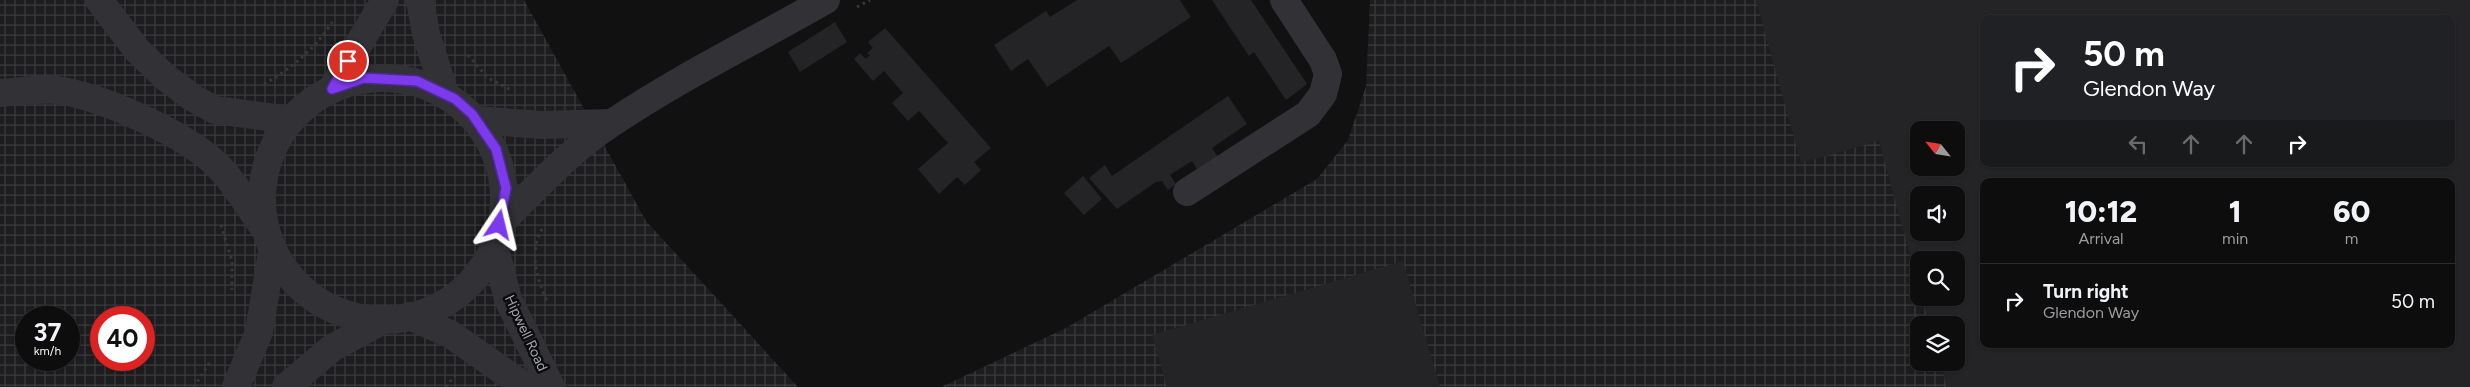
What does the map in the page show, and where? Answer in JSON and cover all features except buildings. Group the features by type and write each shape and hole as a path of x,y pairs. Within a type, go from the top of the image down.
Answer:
{"street":[{"path":"99,0 137,50 165,77 193,98 215,110 290,120"},
{"path":"332,89 385,0"},
{"path":"420,0 426,34 445,94"},
{"path":"286,387 332,348 380,322 429,313 465,290 497,237 555,168 610,123 826,0"},
{"path":"1187,192 1308,114 1323,94 1328,74 1323,60 1284,0"},
{"path":"236,387 258,332 268,240 262,185 274,143 290,120 324,92 364,78 417,81 455,99 476,120 496,149 506,188 497,237"},
{"path":"0,93 56,90 104,101 188,144 218,166 268,240 294,283 328,308 380,322"},
{"path":"476,120 542,125 610,123"},
{"name":"Hipwell Road","path":"497,237 508,299 552,387"},
{"name":"Hipwell Road","path":"409,316 450,334 526,387"}],"path":[{"path":"256,86 282,74 304,56 328,29 336,16"},
{"path":"466,52 488,78 516,92"},
{"path":"221,223 232,261 232,295"},
{"path":"540,302 546,298 538,279 534,260 536,239 544,224"},
{"path":"194,387 213,357"}],"shaded area":[{"path":"0,0 524,0 646,221 798,387 0,387"},
{"path":"1370,0 2470,0 2470,387 941,387 1066,328 1317,179 1348,140 1366,86"}],"route":[{"path":"348,61 332,89 364,78 417,81 455,99 472,114 496,149 506,188 499,225"}]}
